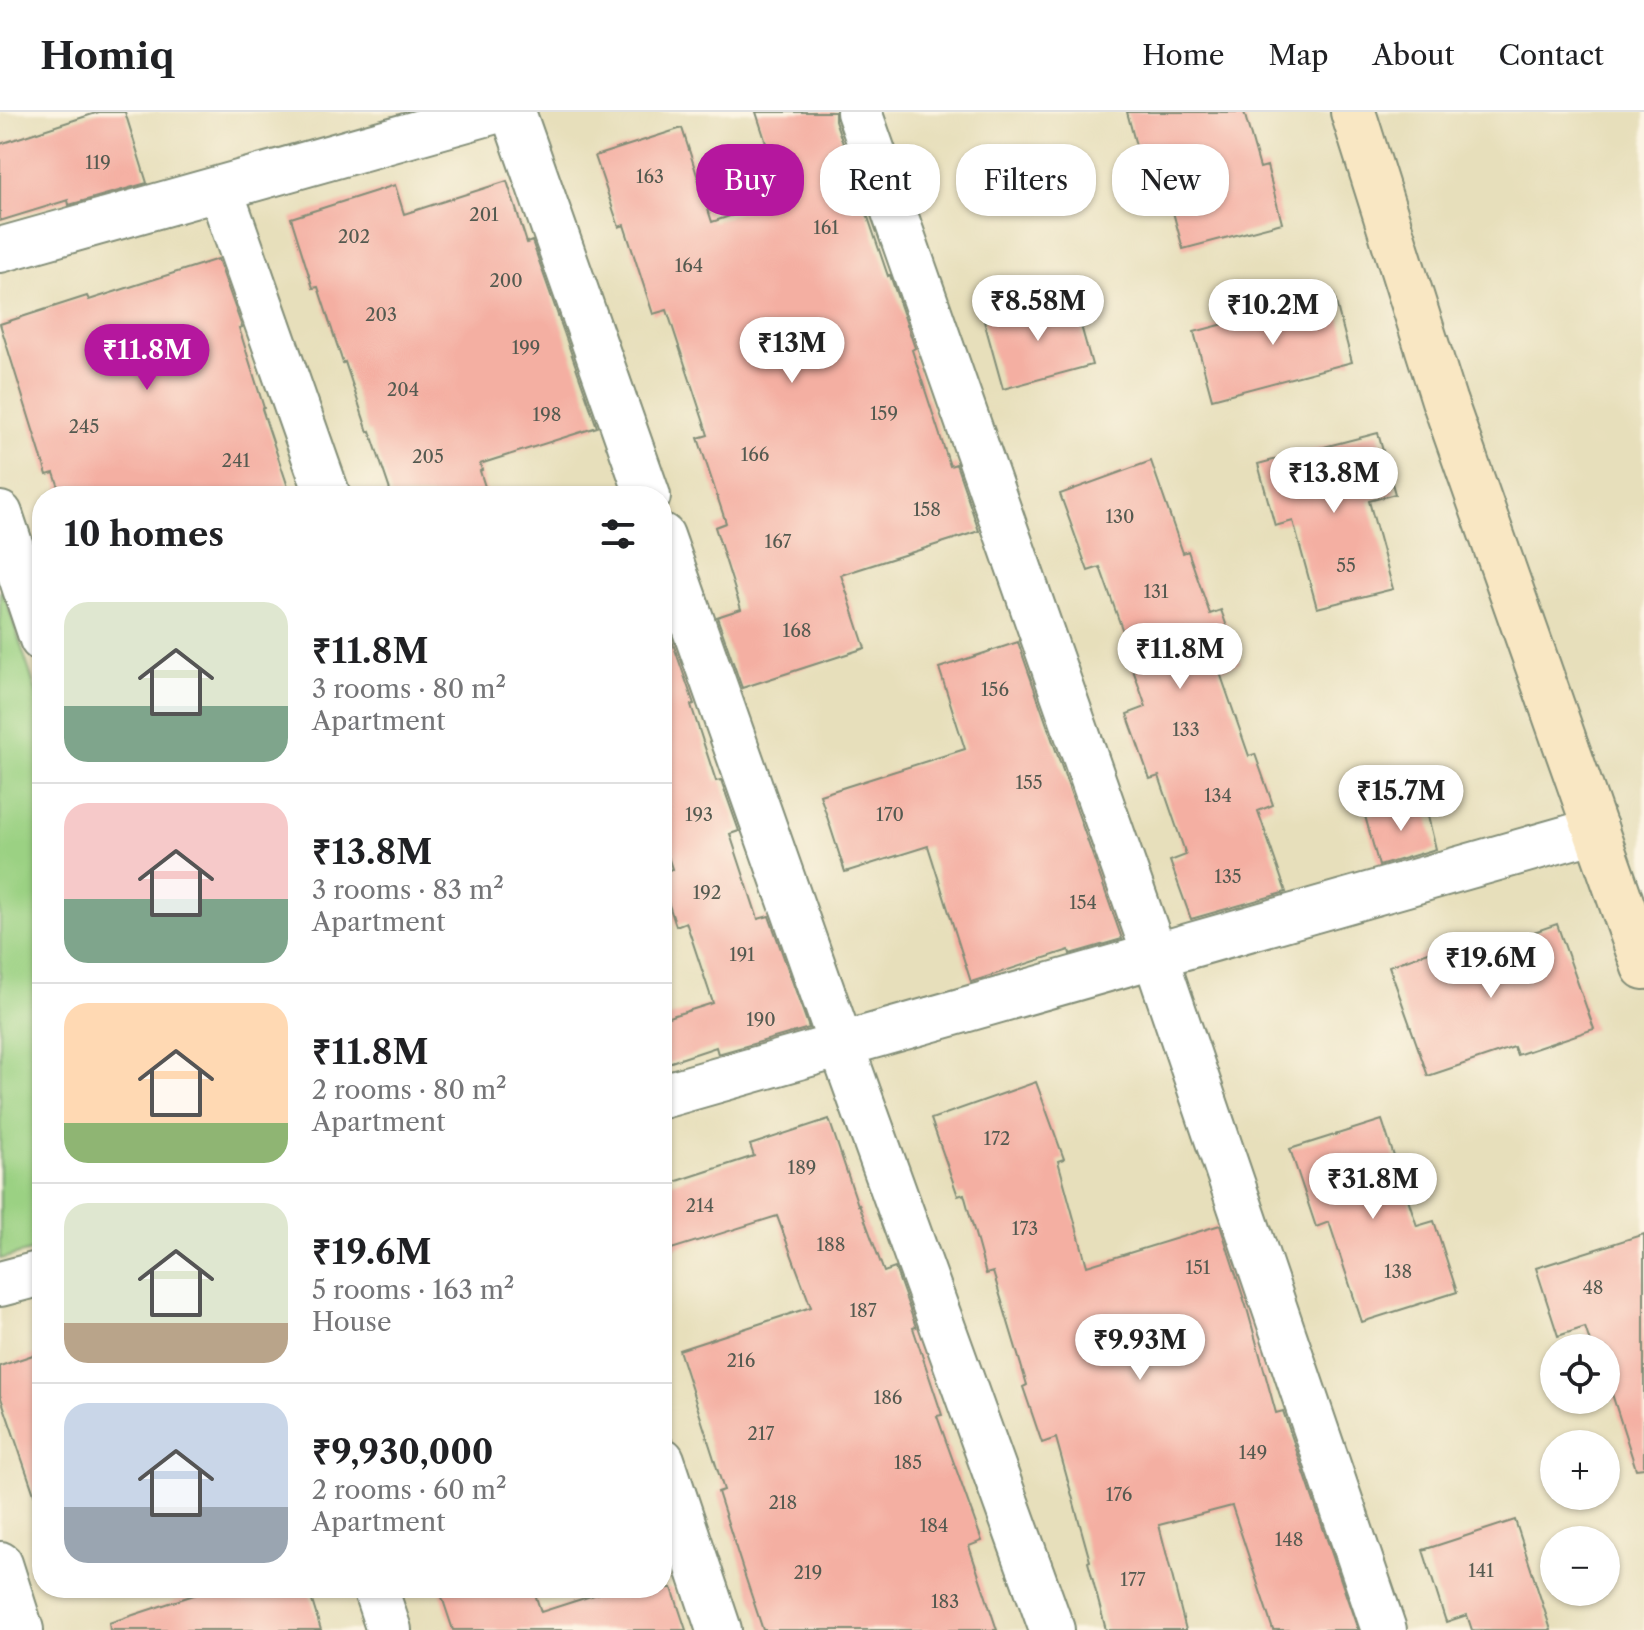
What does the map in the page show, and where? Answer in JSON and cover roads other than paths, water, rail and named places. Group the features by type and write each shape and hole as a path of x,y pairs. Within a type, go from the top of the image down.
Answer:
{"street":[{"path":"0,250 492,112"},
{"path":"513,112 644,486"},
{"path":"859,112 1155,956 1384,1630"},
{"path":"1353,112 1444,400 1644,967"},
{"path":"220,189 324,486"},
{"path":"0,514 10,578 32,620"},
{"path":"672,564 1052,1630"},
{"path":"672,1093 1596,830"},
{"path":"0,1284 32,1276"},
{"path":"672,1490 719,1630"},
{"path":"0,1564 21,1630"},
{"path":"378,1598 389,1630"}]}
